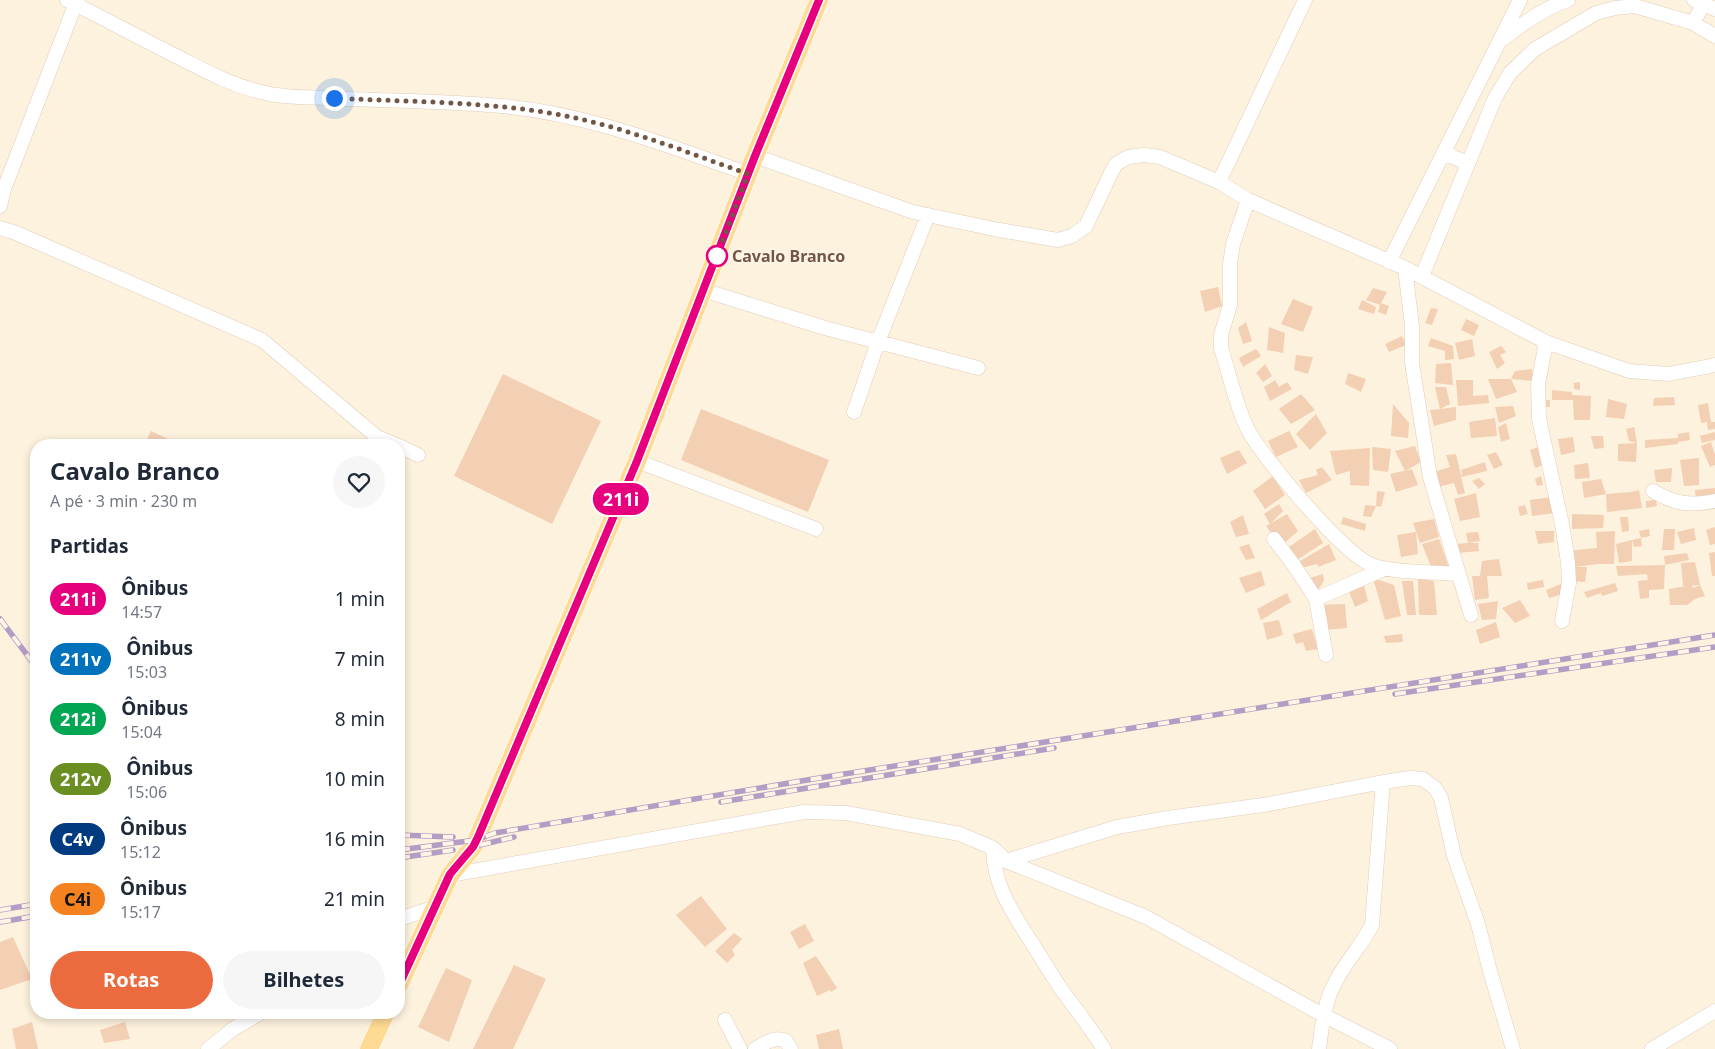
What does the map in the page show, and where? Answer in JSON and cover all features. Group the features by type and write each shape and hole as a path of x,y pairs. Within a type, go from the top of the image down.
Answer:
{"main road":[{"path":"405,972 450,874 473,847 478,837 637,461 755,156 819,0"},
{"path":"369,1049 383,1019"}],"street":[{"path":"1219,182 1305,0"},
{"path":"1389,262 1520,0"},
{"path":"1499,43 1522,24 1557,4 1568,0"},
{"path":"0,206 4,189 73,1 210,74 259,92 315,98 466,103 552,113 597,123 641,136 748,174"},
{"path":"1693,23 1705,4"},
{"path":"1422,276 1495,98 1510,73 1535,49 1596,13 1615,8 1635,6 1693,23 1715,36"},
{"path":"1444,153 1468,163"},
{"path":"755,156 913,212 1058,240 1072,236 1086,226 1110,172 1116,164 1128,157 1144,155 1160,157 1219,182 1248,200 1422,276 1546,342 1629,371 1669,374 1715,365"},
{"path":"1248,200 1233,244 1230,264 1230,305 1221,335 1221,348 1246,427 1264,455 1308,507 1348,549 1364,562 1384,568 1459,574"},
{"path":"854,412 878,342 928,215"},
{"path":"0,228 16,233 262,340 382,439"},
{"path":"1404,268 1412,326 1412,363 1430,477 1471,615"},
{"path":"703,290 824,328 978,368"},
{"path":"1546,342 1538,384 1539,419 1562,524 1568,562 1569,583 1562,621"},
{"path":"405,449 418,455"},
{"path":"637,461 816,529"},
{"path":"1652,491 1676,503 1697,505 1715,501"},
{"path":"1274,539 1316,599 1326,655"},
{"path":"1316,599 1384,568"},
{"path":"1006,861 1118,827 1270,804 1383,782 1412,778 1423,779 1435,788 1441,798 1454,856 1478,924 1513,1049"},
{"path":"1320,1049 1323,1015 1335,982 1372,925 1383,782"},
{"path":"450,874 804,812 846,813 960,834 993,848 1006,861 1146,917 1323,1015 1390,1049"},
{"path":"993,848 997,879 1012,913 1058,984 1104,1049"},
{"path":"405,917 436,907"},
{"path":"1652,1049 1715,1011"},
{"path":"208,1049 233,1029 250,1019"},
{"path":"725,1020 740,1049"},
{"path":"755,1049 778,1038 786,1041 791,1049"}],"building":[{"path":"1218,287 1222,306 1205,312 1200,291"},
{"path":"1373,288 1387,292 1381,303 1389,306 1386,315 1378,312 1380,305 1366,300"},
{"path":"1293,299 1313,307 1303,332 1281,324"},
{"path":"1362,300 1376,307 1374,314 1358,309"},
{"path":"1431,308 1438,309 1432,325 1425,323"},
{"path":"1466,319 1479,325 1474,336 1461,330"},
{"path":"1246,322 1252,341 1243,344 1238,328"},
{"path":"1269,327 1285,333 1283,353 1267,350"},
{"path":"1402,336 1406,345 1389,352 1385,344"},
{"path":"1431,338 1453,346 1454,359 1445,360 1445,351 1428,346"},
{"path":"1472,339 1475,356 1459,360 1455,343"},
{"path":"1501,346 1506,352 1500,355 1505,363 1497,369 1489,352"},
{"path":"1256,349 1261,356 1243,367 1239,358"},
{"path":"1296,355 1313,357 1308,374 1294,370"},
{"path":"1451,363 1453,385 1435,383 1436,364"},
{"path":"1265,364 1272,376 1263,382 1256,373"},
{"path":"1532,369 1533,381 1511,379 1515,371"},
{"path":"1348,373 1366,379 1361,392 1345,384"},
{"path":"503,374 601,421 552,524 454,476"},
{"path":"1488,379 1511,379 1517,392 1496,399"},
{"path":"1275,380 1279,387 1287,382 1292,389 1270,401 1264,387"},
{"path":"1456,380 1473,380 1473,396 1488,395 1489,403 1458,406"},
{"path":"1580,382 1580,390 1574,389 1574,383"},
{"path":"1435,387 1446,387 1450,404 1440,409"},
{"path":"1552,390 1572,392 1572,395 1591,396 1590,420 1574,420 1573,400 1552,400"},
{"path":"1301,394 1315,410 1291,424 1279,409"},
{"path":"1674,397 1675,405 1653,406 1654,398"},
{"path":"1608,399 1627,404 1624,419 1606,417"},
{"path":"1544,400 1550,400 1550,407 1544,407"},
{"path":"1708,403 1711,422 1715,422 1715,429 1708,430 1707,422 1701,423 1698,405"},
{"path":"1393,404 1409,423 1408,438 1391,436"},
{"path":"1513,406 1516,416 1499,423 1495,407"},
{"path":"1456,407 1456,420 1434,426 1430,410"},
{"path":"701,409 829,460 808,512 681,460"},
{"path":"1316,414 1327,433 1310,450 1296,434"},
{"path":"1495,418 1497,436 1471,438 1469,422"},
{"path":"1506,423 1510,439 1501,442 1498,427"},
{"path":"1634,427 1637,443 1629,441 1626,429"},
{"path":"151,431 168,439 147,439"},
{"path":"1289,431 1298,447 1276,457 1268,441"},
{"path":"1689,432 1690,440 1678,442 1678,444 1645,448 1645,440 1678,438 1678,434"},
{"path":"1715,432 1715,440 1702,443 1700,436"},
{"path":"1591,436 1603,436 1604,448 1594,449"},
{"path":"1573,437 1575,452 1561,455 1558,439"},
{"path":"1711,442 1715,455 1715,465 1710,467 1701,446"},
{"path":"1637,443 1636,462 1618,461 1618,444"},
{"path":"1415,446 1421,462 1405,471 1395,451"},
{"path":"1372,447 1391,449 1388,472 1373,470"},
{"path":"1538,447 1543,465 1535,468 1530,450"},
{"path":"1370,448 1369,486 1350,485 1350,471 1336,475 1330,451"},
{"path":"1239,450 1247,463 1227,474 1220,458"},
{"path":"1496,452 1503,465 1494,469 1487,455"},
{"path":"1456,454 1465,493 1458,495 1454,483 1438,487 1434,472 1450,467 1446,455"},
{"path":"1699,458 1699,485 1684,486 1680,460"},
{"path":"1485,462 1487,471 1462,477 1461,470"},
{"path":"1588,463 1590,478 1575,479 1574,465"},
{"path":"1322,467 1332,480 1306,493 1299,480 1318,475 1316,470"},
{"path":"1672,468 1671,482 1656,482 1654,470"},
{"path":"1412,469 1418,485 1396,492 1390,474"},
{"path":"1273,476 1285,495 1265,509 1253,491"},
{"path":"1541,476 1543,485 1537,486 1535,479"},
{"path":"1479,478 1485,484 1479,489 1472,481"},
{"path":"1601,479 1606,494 1584,498 1582,482"},
{"path":"1715,488 1715,498 1696,501 1695,490"},
{"path":"1639,490 1642,508 1607,512 1606,494"},
{"path":"1377,491 1385,492 1381,507 1376,506"},
{"path":"1476,493 1480,517 1460,521 1454,499"},
{"path":"1552,497 1555,513 1532,516 1530,500"},
{"path":"1656,500 1657,506 1646,508 1646,501"},
{"path":"1279,504 1283,511 1270,524 1264,514"},
{"path":"1365,505 1376,506 1371,517 1363,516"},
{"path":"1525,505 1528,514 1520,516 1518,507"},
{"path":"1287,514 1298,531 1281,546 1266,526"},
{"path":"1572,514 1604,515 1603,528 1572,529"},
{"path":"1243,515 1249,534 1236,537 1230,522"},
{"path":"1343,517 1366,524 1365,531 1341,524"},
{"path":"1620,517 1628,517 1629,531 1622,532"},
{"path":"1434,519 1439,537 1420,543 1413,523"},
{"path":"1715,527 1715,544 1710,545 1706,530"},
{"path":"1694,528 1696,540 1681,544 1677,532"},
{"path":"1315,529 1323,543 1294,562 1283,551"},
{"path":"1649,529 1650,536 1641,538 1639,531"},
{"path":"1664,529 1675,529 1674,550 1662,550"},
{"path":"1535,531 1554,531 1554,542 1538,544"},
{"path":"1615,531 1614,564 1575,567 1587,567 1585,582 1569,581 1566,551 1597,548 1596,532"},
{"path":"1416,532 1418,554 1401,557 1397,535"},
{"path":"1478,532 1480,541 1468,543 1466,533"},
{"path":"1641,538 1642,546 1634,547 1632,540"},
{"path":"1439,539 1449,568 1432,569 1422,544"},
{"path":"1632,540 1632,561 1619,563 1616,544"},
{"path":"1478,543 1479,551 1457,553 1456,544"},
{"path":"1249,544 1255,558 1246,560 1239,547"},
{"path":"1329,544 1336,560 1318,567 1317,564 1301,568 1300,561"},
{"path":"1715,552 1715,576 1712,576 1709,553"},
{"path":"1687,553 1689,560 1665,565 1664,556"},
{"path":"1499,559 1502,576 1487,576 1489,598 1475,600 1472,576 1480,576 1482,561"},
{"path":"1695,562 1700,585 1683,586 1681,563"},
{"path":"1665,565 1664,589 1649,590 1649,598 1640,599 1638,581 1648,580 1647,574 1618,576 1616,566"},
{"path":"1261,571 1265,585 1246,593 1239,578"},
{"path":"1323,574 1324,581 1315,594 1303,580"},
{"path":"1373,578 1394,585 1401,616 1385,620"},
{"path":"1418,579 1434,581 1437,615 1419,615"},
{"path":"1543,580 1544,587 1528,590 1527,583"},
{"path":"1363,581 1368,601 1355,607 1348,589"},
{"path":"1402,581 1413,581 1416,615 1407,615"},
{"path":"1615,583 1618,591 1602,596 1601,593 1587,598 1584,592"},
{"path":"1561,584 1563,594 1549,598 1546,590"},
{"path":"1692,585 1693,588 1700,585 1705,596 1695,599 1687,605 1670,605 1669,589"},
{"path":"1287,593 1291,602 1261,620 1257,609"},
{"path":"1520,600 1530,616 1515,623 1502,608"},
{"path":"1498,601 1496,619 1482,620 1478,604"},
{"path":"1345,604 1347,628 1324,630 1320,605"},
{"path":"1279,620 1283,635 1267,640 1263,623"},
{"path":"1496,622 1500,637 1480,644 1476,630"},
{"path":"1312,629 1318,649 1306,651 1303,642 1296,644 1293,634"},
{"path":"1402,634 1403,642 1386,643 1384,636"},
{"path":"701,896 727,929 705,947 676,915"},
{"path":"805,924 814,941 799,949 790,932"},
{"path":"734,933 742,939 732,950 735,955 727,963 715,951"},
{"path":"13,937 30,975 30,980 0,990 0,942"},
{"path":"816,956 837,988 817,996 803,963"},
{"path":"514,965 546,979 513,1049 473,1049"},
{"path":"446,968 472,980 449,1042 418,1027"},
{"path":"32,1022 38,1049 16,1049 12,1029"},
{"path":"125,1022 130,1039 104,1043 100,1030"},
{"path":"839,1029 843,1049 819,1049 816,1035"}],"railway":[{"path":"0,619 30,659"},
{"path":"405,849 476,840 495,833 813,779 1715,635"},
{"path":"1395,694 1715,647"},
{"path":"721,802 1054,748"},
{"path":"405,835 453,837"},
{"path":"480,845 514,837"},
{"path":"405,857 453,850"},
{"path":"0,910 30,905"},
{"path":"0,922 30,917"}],"bus line":[{"name":"211i","path":"405,972 450,874 473,847 478,837 637,461 755,156 819,0"}],"place":[{"name":"Cavalo Branco","path":"717,256"}],"route":[{"path":"334,98 456,102 552,113 597,123 641,136 748,174 717,256"}]}
